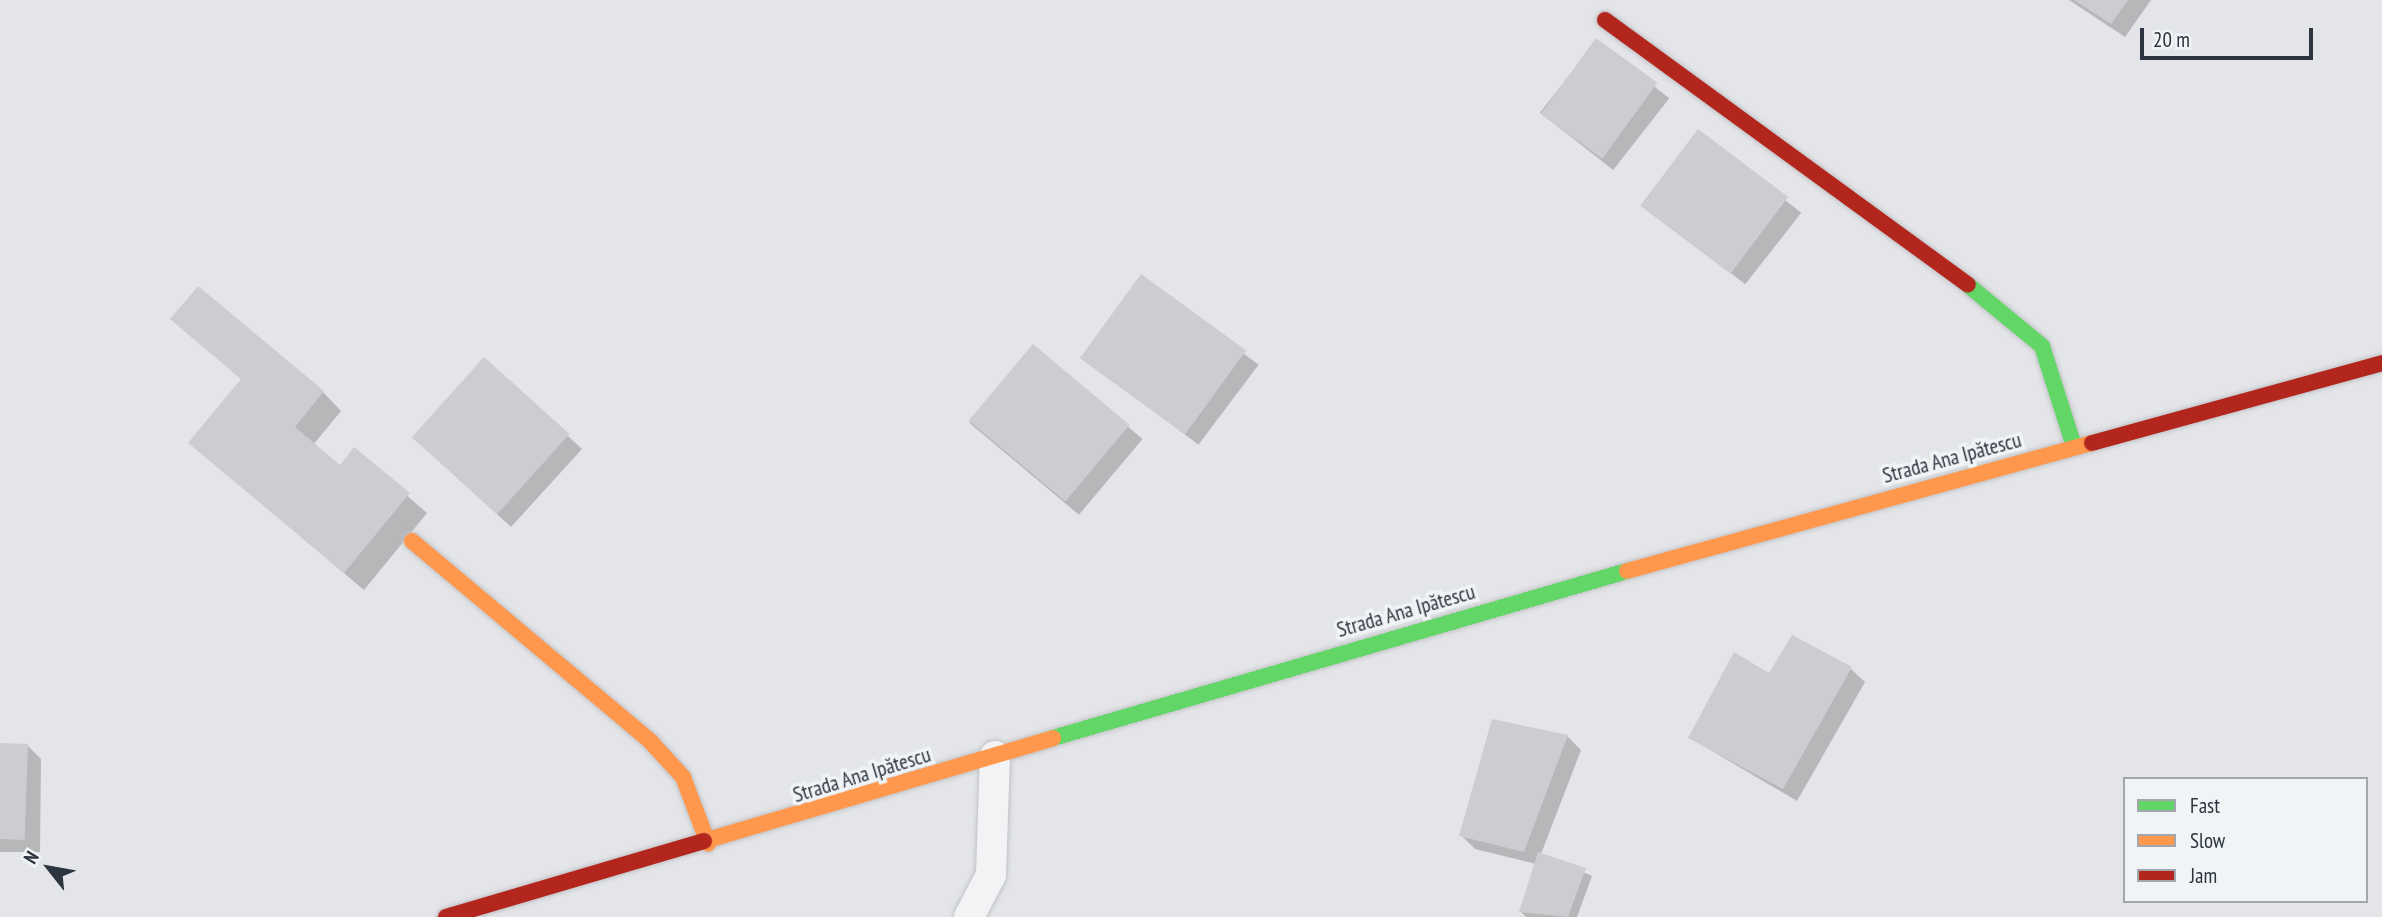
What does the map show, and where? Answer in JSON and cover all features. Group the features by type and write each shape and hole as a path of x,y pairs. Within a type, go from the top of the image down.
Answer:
{"main road":[{"path":"1605,20 2009,315 2042,346 2074,446"},
{"name":"Strada Ana Ipătescu","path":"446,917 708,842 1503,605 2382,363"},
{"path":"412,541 650,741 683,777 708,842"}],"lane":[{"path":"969,917 991,875 995,756"}],"building":[{"path":"2074,0 2128,0 2111,24"},
{"path":"1596,38 1657,83 1602,159 1541,114"},
{"path":"1698,129 1788,197 1730,274 1640,206"},
{"path":"1141,274 1246,350 1185,435 1080,358"},
{"path":"198,286 324,391 295,427 340,465 354,447 410,493 344,573 188,443 241,379 170,319"},
{"path":"1033,344 1130,425 1065,502 969,421"},
{"path":"484,357 569,434 497,514 412,437"},
{"path":"1792,635 1852,667 1783,789 1688,738 1734,652 1769,673"},
{"path":"1492,719 1568,735 1524,852 1459,836"},
{"path":"0,743 28,744 25,840 0,839"},
{"path":"1538,852 1586,868 1568,917 1519,912"}],"traffic: fast":[{"path":"1968,285 2042,346 2074,446"},
{"path":"1053,738 1627,571"}],"traffic: slow":[{"path":"1627,571 2092,443"},
{"path":"412,541 650,741 683,777 708,843"},
{"path":"704,841 1053,738"}],"traffic: jam":[{"path":"1605,20 1968,285"},
{"path":"2092,443 2382,363"},
{"path":"446,917 704,841"}]}
